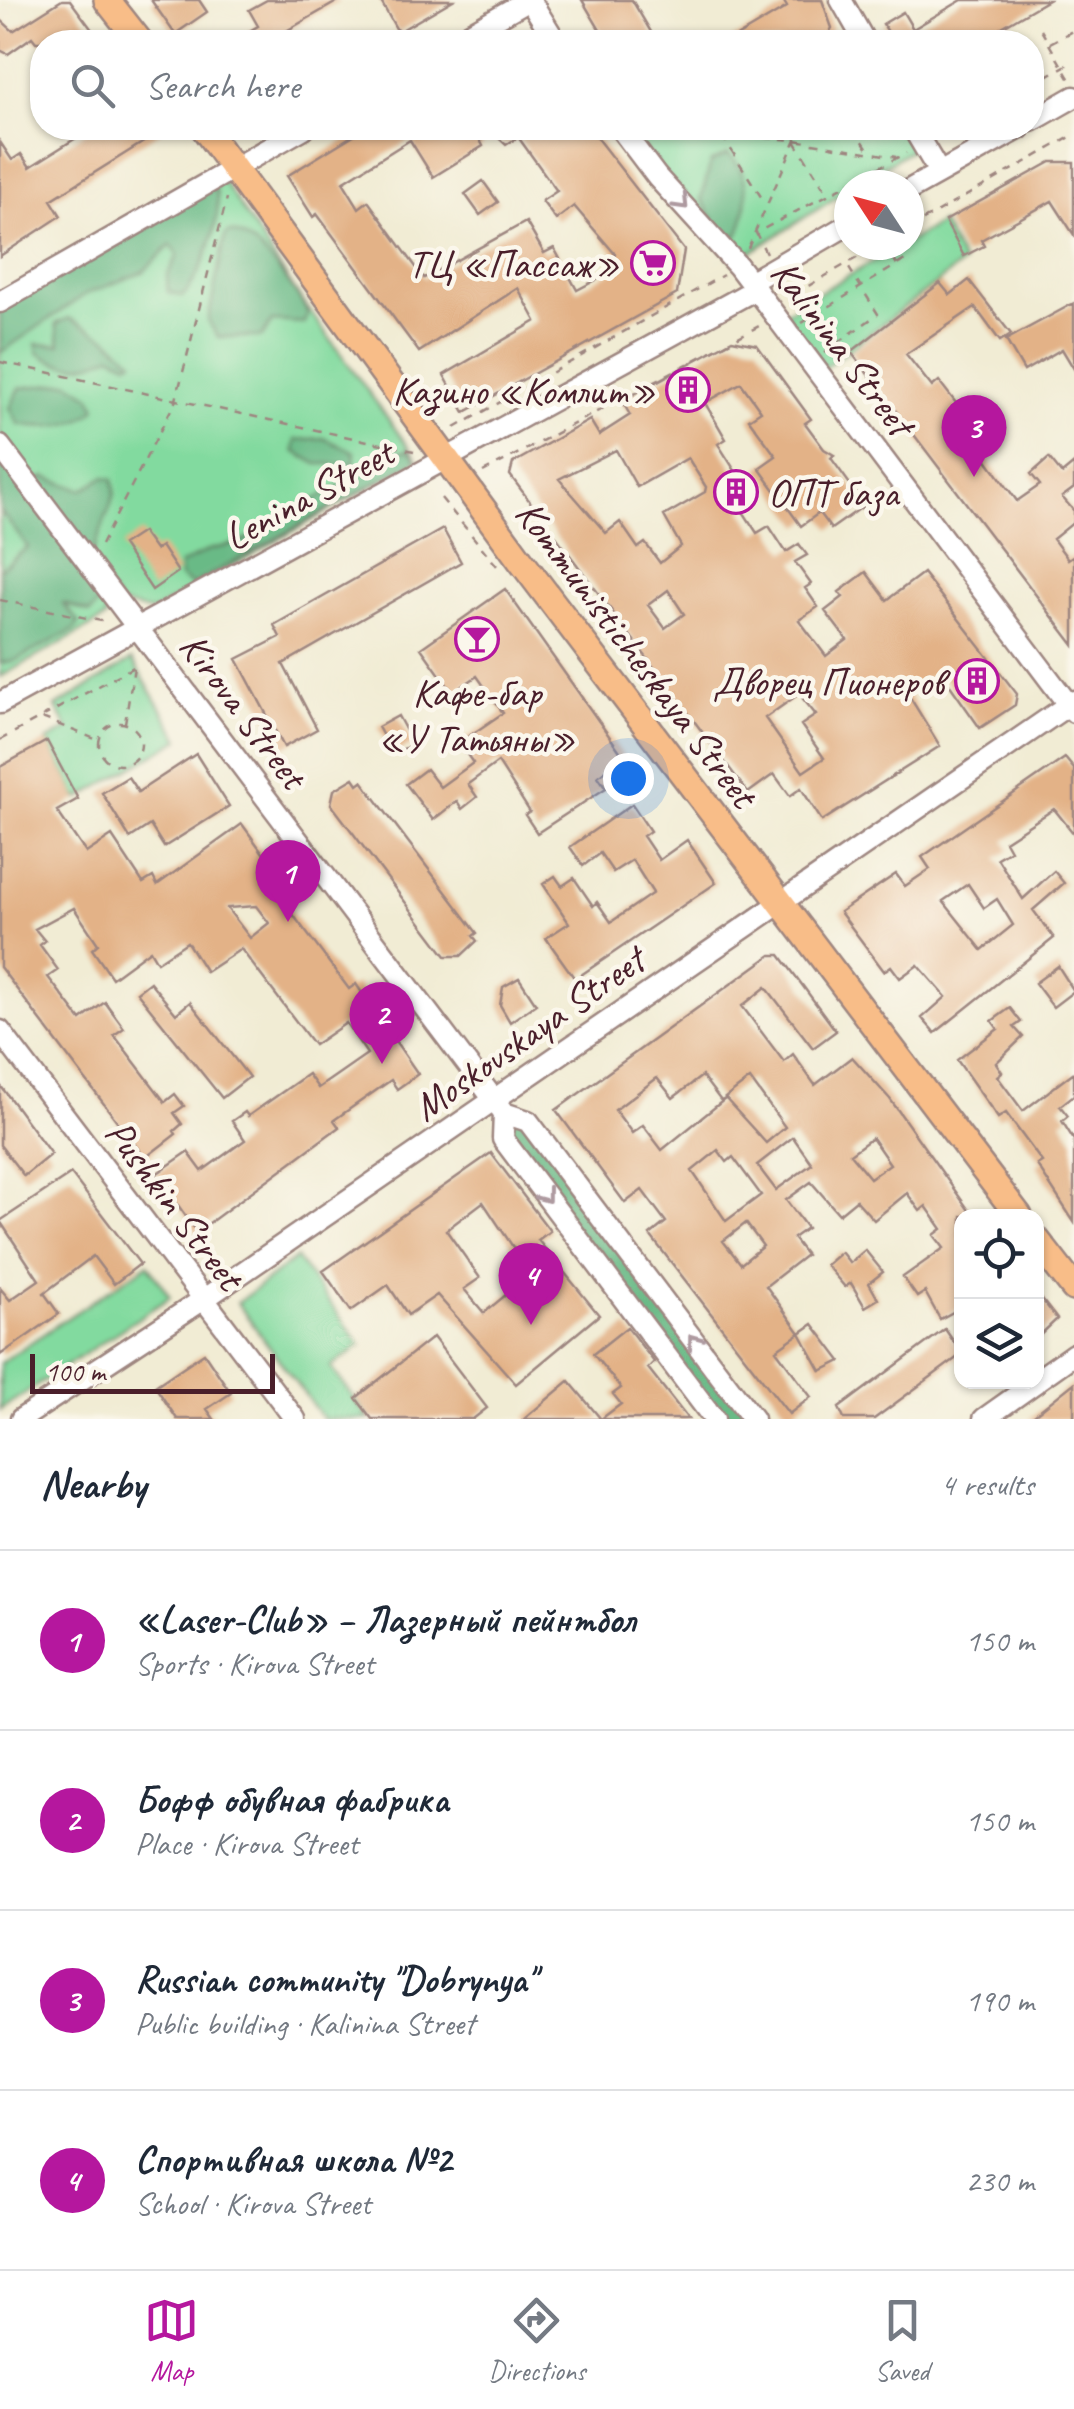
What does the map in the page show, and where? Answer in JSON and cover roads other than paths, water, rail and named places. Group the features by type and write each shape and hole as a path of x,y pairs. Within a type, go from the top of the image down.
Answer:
{"main road":[{"path":"107,0 131,30"},
{"name":"Kommunisticheskaya Street","path":"213,140 444,458 776,902 1014,1209"},
{"path":"1044,1249 1074,1288"}],"street":[{"path":"475,30 529,0 548,30"},
{"path":"841,0 858,30"},
{"path":"1044,114 1074,97"},
{"path":"0,302 282,140"},
{"name":"Kalinina Street","path":"629,140 656,177 748,279 1072,706"},
{"path":"921,140 939,172"},
{"path":"924,181 998,140"},
{"name":"Lenina Street","path":"0,703 444,458 834,232"},
{"name":"Kirova Street","path":"0,446 500,1106 528,1121 753,1419"},
{"name":"Moskovskaya Street","path":"21,1419 500,1106 776,902 1072,706"},
{"name":"Pushkin Street","path":"0,1031 295,1419"},
{"name":"Kirova Street","path":"500,1106 502,1139 714,1419"},
{"path":"1044,1375 1074,1354"},
{"path":"984,1419 1025,1389"}],"place":[{"name":"ТЦ «Пассаж»","path":"653,263"},
{"name":"Казино «Комлит»","path":"688,390"},
{"name":"Russian community \"Dobrynya\"","path":"974,477"},
{"name":"ОПТ база","path":"736,492"},
{"name":"Кафе-бар «У Татьяны»","path":"477,639"},
{"name":"Дворец Пионеров","path":"977,681"},
{"name":"«Laser-Club» – Лазерный пейнтбол","path":"288,922"},
{"name":"Бофф обувная фабрика","path":"382,1064"},
{"name":"Спортивная школа №2","path":"531,1325"}]}
